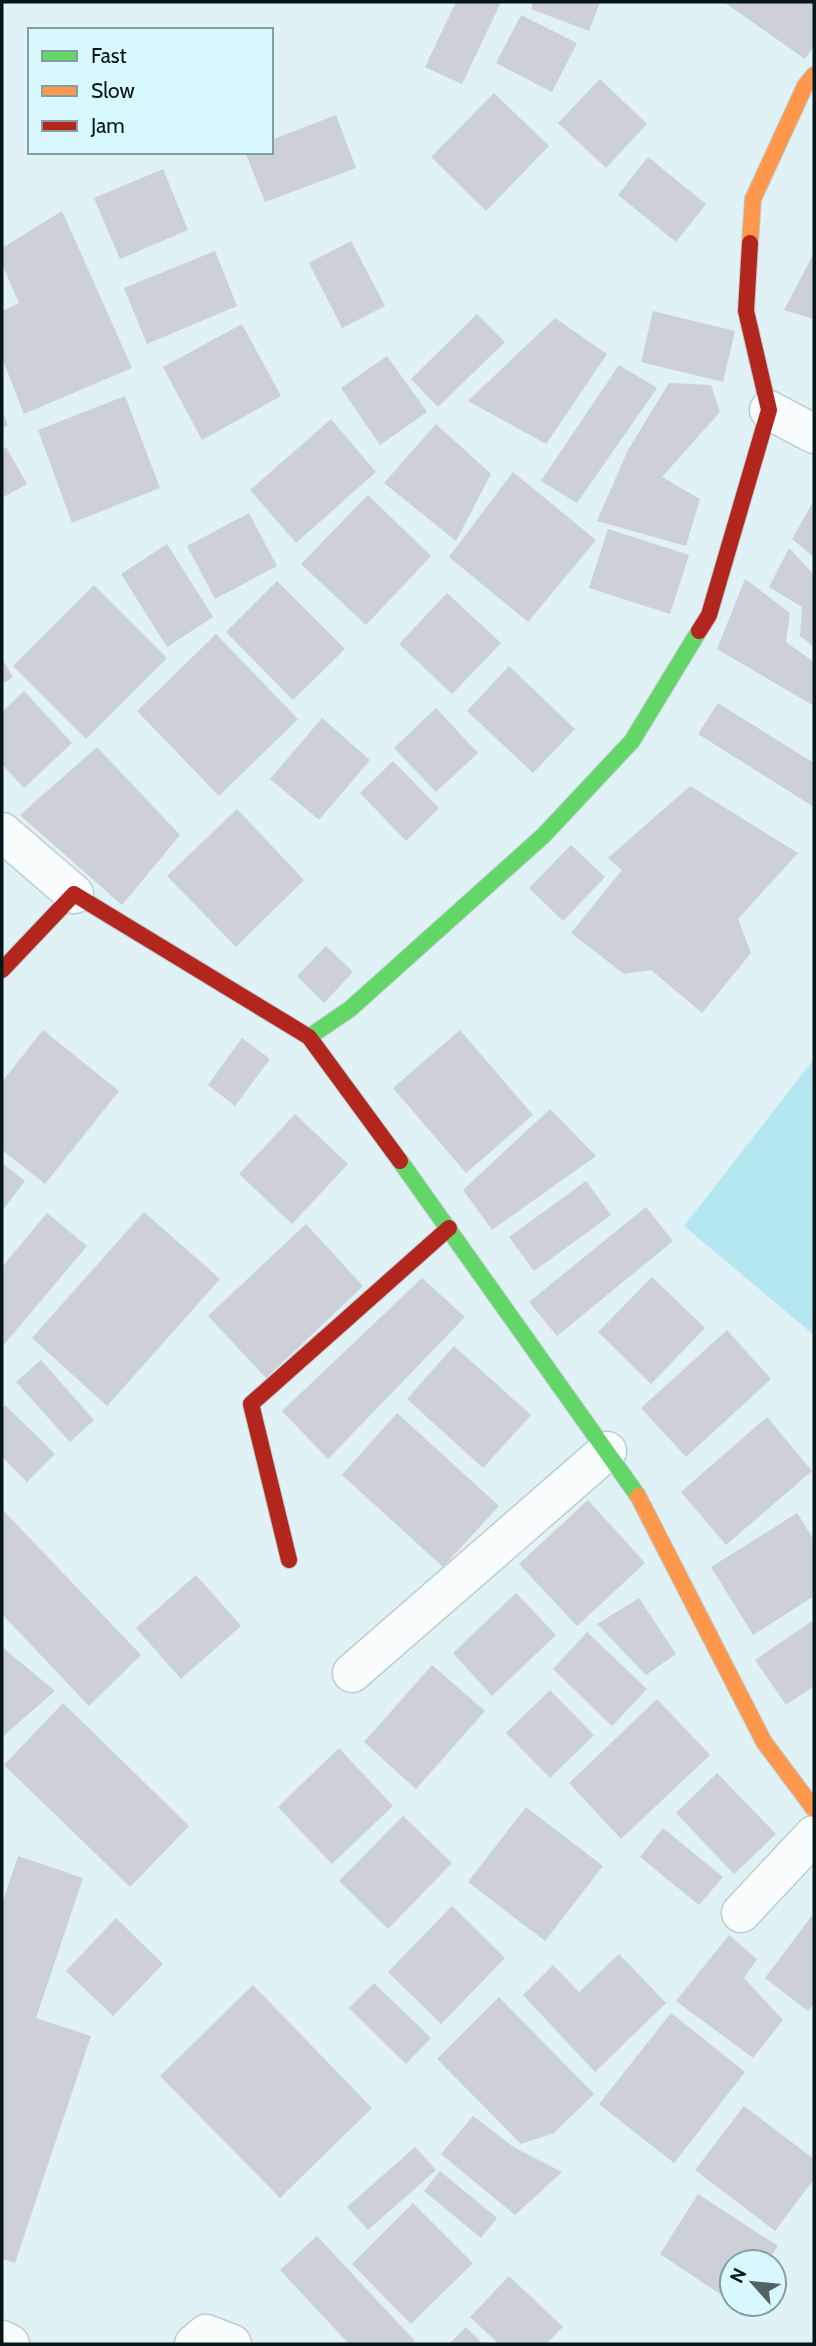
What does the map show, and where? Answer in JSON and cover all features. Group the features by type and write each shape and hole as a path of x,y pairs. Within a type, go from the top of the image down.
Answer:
{"street":[{"path":"309,1037 350,1009 544,835 632,741 709,615 769,410 746,311 753,199 805,86 814,75"},
{"path":"769,410 814,434"},
{"path":"2,832 74,894 309,1037 449,1228 638,1496 764,1742 814,1808"},
{"path":"2,970 74,894"},
{"path":"289,1560 251,1404 449,1228"},
{"path":"352,1673 607,1451"},
{"path":"741,1913 814,1835"},
{"path":"194,2344 206,2334 232,2344"},
{"path":"2,2340 10,2344"}],"shaded area":[{"path":"814,1059 814,1335 684,1226"}],"building":[{"path":"456,2 501,2 462,84 425,67"},
{"path":"533,2 600,2 589,31 531,9"},
{"path":"724,2 814,2 814,46 805,59"},
{"path":"521,15 577,43 552,92 496,63"},
{"path":"600,79 647,124 606,168 558,123"},
{"path":"494,93 549,146 486,211 431,157"},
{"path":"336,115 356,168 265,202 246,154 273,154 273,139"},
{"path":"648,157 706,204 676,242 618,195"},
{"path":"163,169 188,230 120,259 94,198"},
{"path":"62,211 132,368 24,414 2,358 2,311 19,303 2,264 2,248"},
{"path":"351,241 385,306 342,328 309,263"},
{"path":"215,251 237,306 147,344 124,288"},
{"path":"814,253 814,319 784,310"},
{"path":"653,311 735,331 723,382 641,362"},
{"path":"477,314 505,342 438,407 411,379"},
{"path":"555,318 607,354 546,444 468,401"},
{"path":"242,324 281,396 202,440 163,367"},
{"path":"387,356 427,412 380,445 341,388"},
{"path":"619,365 657,388 577,503 541,481"},
{"path":"669,383 711,385 720,412 662,477 700,499 686,546 597,521 628,450"},
{"path":"125,396 160,488 72,523 38,430"},
{"path":"2,410 8,425 2,428"},
{"path":"331,419 376,472 296,543 250,490"},
{"path":"436,424 491,474 456,541 384,483"},
{"path":"6,447 27,484 2,498 2,450"},
{"path":"513,472 596,540 528,622 449,557"},
{"path":"368,495 431,556 366,625 301,564"},
{"path":"814,500 814,557 792,539"},
{"path":"249,513 277,566 215,599 187,546"},
{"path":"608,529 689,555 670,614 589,588"},
{"path":"167,544 213,617 167,647 121,574"},
{"path":"789,548 814,575 814,647 800,636 802,607 769,587"},
{"path":"745,579 790,613 786,642 814,662 814,706 717,649"},
{"path":"277,581 345,649 293,700 226,632"},
{"path":"94,585 167,658 86,739 13,666"},
{"path":"447,593 501,643 452,694 399,644"},
{"path":"216,634 298,719 219,796 137,711"},
{"path":"2,659 13,677 2,684"},
{"path":"509,666 575,729 533,773 467,711"},
{"path":"24,691 72,743 24,788 2,764 2,712"},
{"path":"718,703 814,763 814,807 698,734"},
{"path":"436,708 478,753 436,792 394,748"},
{"path":"322,718 370,760 319,820 270,779"},
{"path":"97,747 180,835 122,905 20,815"},
{"path":"393,761 439,808 406,841 360,793"},
{"path":"690,786 798,853 738,919 751,953 702,1013 651,970 624,974 571,933 622,870 608,858"},
{"path":"237,809 304,880 236,947 167,876"},
{"path":"571,845 605,877 563,921 529,888"},
{"path":"326,946 353,972 324,1003 297,976"},
{"path":"43,1030 119,1091 45,1184 2,1150 2,1082"},
{"path":"460,1030 533,1115 466,1173 393,1088"},
{"path":"242,1038 270,1059 235,1106 208,1085"},
{"path":"550,1109 596,1156 492,1230 463,1190"},
{"path":"295,1114 348,1164 292,1224 239,1174"},
{"path":"2,1163 25,1181 2,1211"},
{"path":"586,1181 611,1215 534,1271 509,1237"},
{"path":"646,1207 673,1241 557,1336 529,1302"},
{"path":"144,1212 220,1279 107,1406 32,1338"},
{"path":"47,1213 87,1246 2,1347 2,1267"},
{"path":"306,1224 363,1286 266,1378 208,1316"},
{"path":"652,1277 705,1328 651,1384 598,1332"},
{"path":"422,1278 465,1317 328,1459 282,1411"},
{"path":"727,1330 771,1379 686,1457 641,1408"},
{"path":"454,1346 531,1415 483,1468 407,1399"},
{"path":"41,1360 94,1420 70,1442 16,1382"},
{"path":"5,1405 55,1454 27,1482 2,1457 2,1408"},
{"path":"397,1413 499,1506 443,1567 342,1475"},
{"path":"767,1417 812,1471 726,1545 681,1492"},
{"path":"588,1500 645,1563 577,1626 519,1564"},
{"path":"2,1509 141,1655 89,1706 2,1614"},
{"path":"797,1513 814,1540 814,1596 753,1635 711,1567"},
{"path":"196,1575 241,1626 181,1679 136,1628"},
{"path":"516,1593 556,1635 492,1696 453,1653"},
{"path":"639,1598 676,1654 646,1675 597,1624"},
{"path":"812,1621 814,1686 786,1705 755,1660"},
{"path":"587,1632 647,1689 612,1726 553,1669"},
{"path":"2,1647 55,1691 2,1737"},
{"path":"432,1665 485,1711 416,1789 364,1742"},
{"path":"550,1690 594,1735 550,1778 506,1733"},
{"path":"657,1699 710,1755 621,1839 569,1783"},
{"path":"63,1703 189,1826 130,1887 4,1765"},
{"path":"339,1748 393,1806 332,1864 278,1807"},
{"path":"717,1773 776,1834 734,1874 676,1813"},
{"path":"526,1807 603,1866 545,1941 468,1882"},
{"path":"403,1816 452,1863 388,1929 339,1881"},
{"path":"663,1828 723,1877 699,1905 640,1857"},
{"path":"18,1856 83,1878 36,2018 91,2036 15,2263 2,2259 2,1904"},
{"path":"452,1906 505,1958 441,2024 388,1972"},
{"path":"814,1913 814,2003 808,2011 765,1978"},
{"path":"116,1918 163,1964 113,2016 66,1971"},
{"path":"729,1935 757,1959 744,1978 783,2020 753,2058 676,2001"},
{"path":"619,1954 666,2003 595,2072 523,1995 553,1965 579,1992"},
{"path":"374,1983 431,2038 406,2064 349,2008"},
{"path":"253,1985 372,2108 280,2198 160,2076"},
{"path":"499,1997 594,2094 554,2133 521,2144 437,2059"},
{"path":"671,2013 745,2072 674,2163 599,2104"},
{"path":"744,2106 814,2159 814,2179 775,2231 695,2170"},
{"path":"473,2116 515,2148 562,2172 515,2215 441,2154"},
{"path":"415,2147 436,2170 368,2230 347,2207"},
{"path":"440,2171 497,2218 481,2238 424,2191"},
{"path":"698,2194 778,2246 718,2248 718,2293 660,2254"},
{"path":"413,2203 473,2263 411,2324 352,2264"},
{"path":"317,2236 415,2341 412,2344 349,2344 280,2270"},
{"path":"509,2276 563,2327 546,2344 499,2344 470,2317"},
{"path":"466,2327 483,2344 451,2342"}],"traffic: fast":[{"path":"309,1037 350,1009 544,835 632,741 699,631"},
{"path":"400,1161 638,1496"}],"traffic: slow":[{"path":"750,243 753,199 805,86 814,75"},
{"path":"638,1496 764,1742 814,1809"}],"traffic: jam":[{"path":"699,631 709,615 769,410 746,311 750,243"},
{"path":"2,970 74,894 309,1037 400,1161"},
{"path":"289,1560 251,1404 449,1228"}]}
